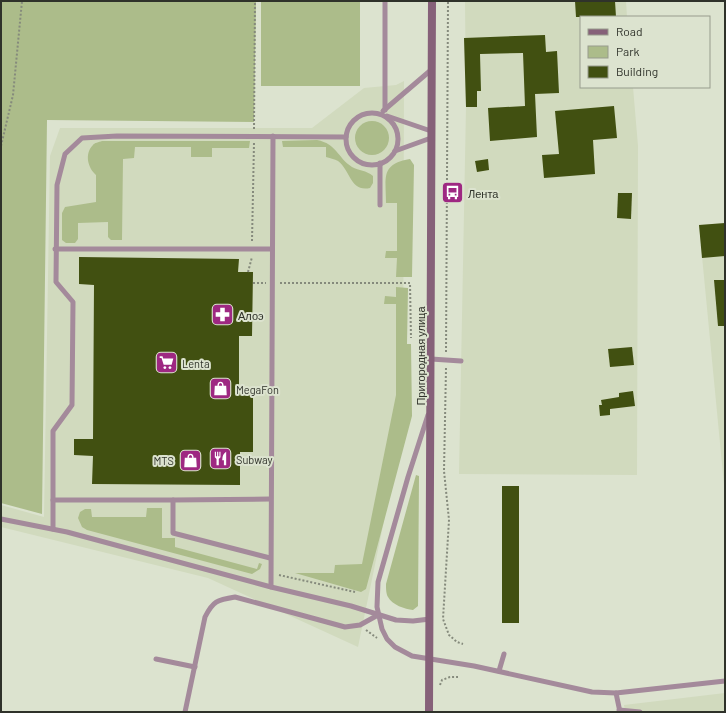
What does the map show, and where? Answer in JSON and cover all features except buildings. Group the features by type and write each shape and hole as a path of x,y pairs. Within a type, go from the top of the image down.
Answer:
{"street":[{"name":"Пригородная улица","path":"429,712 432,1"}],"lane":[{"path":"385,1 382,112 393,123 398,138 396,151"},
{"path":"382,112 432,70"},
{"path":"382,112 431,134 396,151 386,161 373,165 359,162 349,151 346,137 351,122 364,114 382,112"},
{"path":"52,529 53,431 72,405 73,302 56,282 55,249 57,185 65,154 82,138 117,136 346,137"},
{"path":"271,587 270,500 273,136"},
{"path":"380,163 380,205"},
{"path":"55,249 272,249"},
{"path":"431,359 461,361"},
{"path":"430,408 408,477 378,582 378,615 387,639 395,647 412,656 499,671 592,692 616,693 725,681"},
{"path":"53,500 270,500"},
{"path":"173,500 173,533 270,558"},
{"path":"1,519 52,529 396,620 413,621 430,619"},
{"path":"185,712 205,617 211,606 220,599 235,597 345,627 360,625 378,615"},
{"path":"499,671 504,654"},
{"path":"156,659 194,666"},
{"path":"616,693 619,711 640,712"}],"path":[{"path":"1,146 13,95 22,1"},
{"path":"248,272 252,258 255,1"},
{"path":"448,1 444,471 449,520 444,619 449,635 463,644"},
{"path":"253,282 410,283 411,338"},
{"path":"270,573 355,592"},
{"path":"439,686 442,680 450,677 458,677"}],"shaded area":[{"path":"465,1 626,1 627,16 580,16 580,88 633,88 638,146 637,475 459,474 466,107"},
{"path":"404,81 403,429 358,647 208,578 1,527 1,505 44,517 50,156 60,128 312,128 364,88 396,85"},
{"path":"725,223 725,495 699,225"},
{"path":"725,693 725,712 625,712 624,705"}],"green space":[{"path":"1,1 256,1 254,122 47,120 42,514 1,503"},
{"path":"261,1 360,1 360,86 261,86"},
{"path":"369,121 375,121 379,122 386,128 389,138 388,145 382,152 375,155 369,155 365,154 358,148 355,141 355,135 356,131 362,124"},
{"path":"317,140 329,144 352,167 373,176 373,183 370,188 358,187 351,180 346,170 338,161 326,157 326,147 283,147 282,141"},
{"path":"102,141 250,141 249,148 212,148 212,157 191,157 191,147 135,147 134,158 123,159 122,240 111,240 108,237 108,222 78,223 78,239 75,243 66,243 62,240 62,213 65,207 96,202 96,175 89,165 88,157 90,149 94,144"},
{"path":"410,159 414,165 412,277 396,277 397,258 385,258 386,251 397,251 397,203 386,203 386,179 389,169 394,164"},
{"path":"396,287 408,288 407,344 411,344 412,416 366,589 361,592 295,573 334,573 335,565 362,564 396,395 396,304 384,304 385,296 396,297"},
{"path":"416,475 419,476 418,606 413,610 406,609 392,602 386,591 386,584"},
{"path":"147,508 162,508 162,538 175,538 175,547 257,569 259,563 262,564 260,569 252,574 87,530 82,527 78,518 80,512 85,509 91,509 92,517 146,517"}],"place":[{"name":"Лента","path":"453,193"},
{"name":"Алоэ","path":"222,315"},
{"name":"Lenta","path":"166,363"},
{"name":"MegaFon","path":"221,389"},
{"name":"Subway","path":"220,459"},
{"name":"MTS","path":"190,460"}]}
